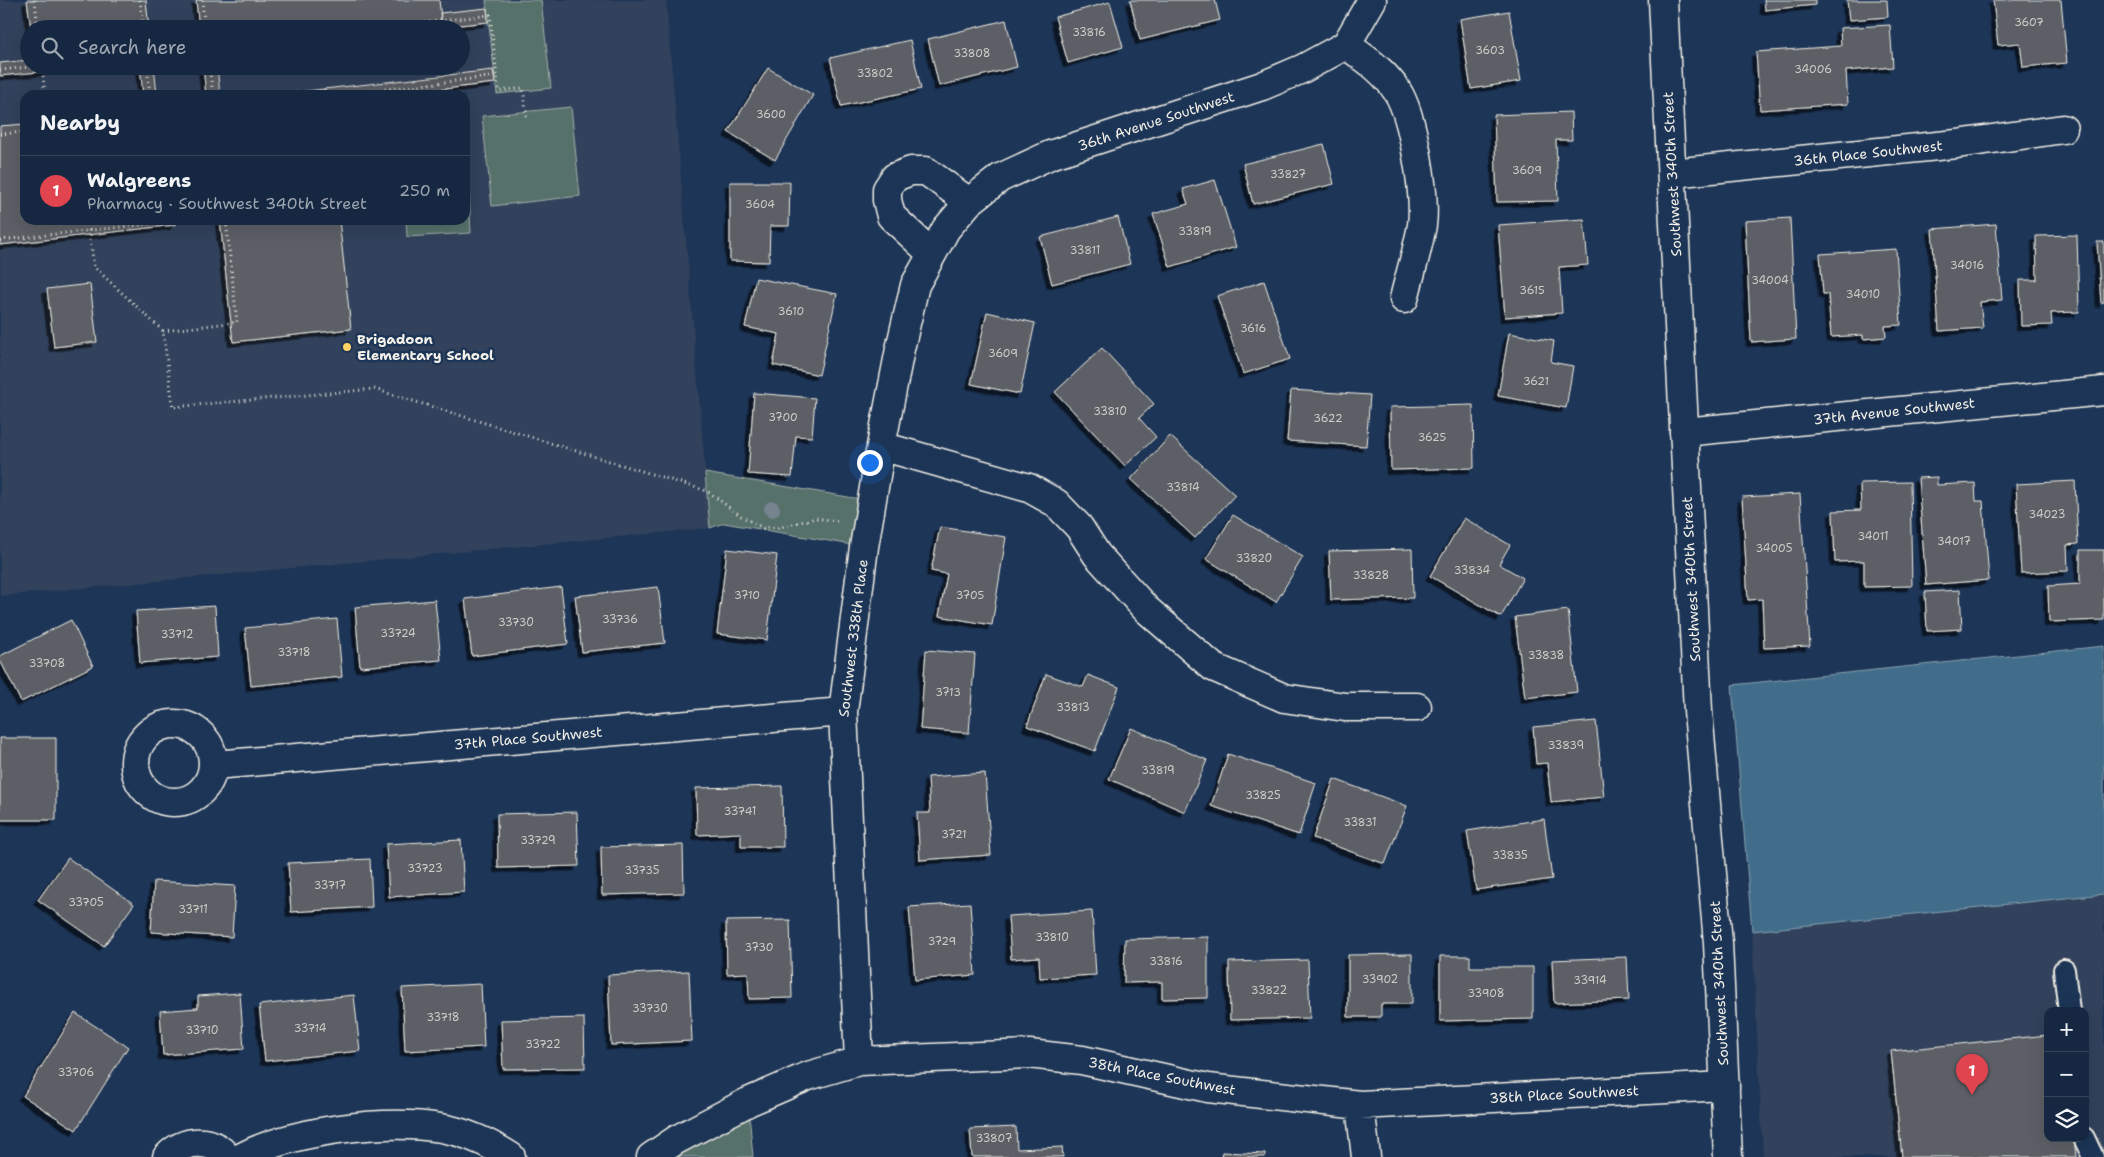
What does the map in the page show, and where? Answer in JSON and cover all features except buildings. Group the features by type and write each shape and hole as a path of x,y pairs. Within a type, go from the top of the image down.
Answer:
{"street":[{"path":"1372,0 1346,45 1377,67 1398,92 1409,122 1417,156 1422,187 1422,224 1404,299"},
{"name":"Southwest 340th Street","path":"1663,0 1698,711 1718,942 1728,1157"},
{"name":"36th Avenue Southwest","path":"946,228 969,202 1000,178 1050,155 1262,86 1302,69 1346,45"},
{"name":"36th Place Southwest","path":"1672,173 1956,144 2063,129"},
{"path":"931,253 891,216 887,200 887,189 891,182 895,177 911,171 926,171 969,202"},
{"name":"Southwest 338th Place","path":"859,1061 843,712 868,528 881,446 900,349 915,284 946,228"},
{"name":"37th Avenue Southwest","path":"1684,432 2104,391"},
{"path":"881,446 1029,488 1056,503 1078,527 1097,555 1146,609 1214,667 1284,698 1345,707 1417,707"},
{"name":"37th Place Southwest","path":"214,765 843,712"},
{"name":"38th Place Southwest","path":"651,1157 684,1135 748,1102 808,1076 859,1061 1029,1054 1082,1060 1208,1088 1360,1105 1725,1086"},
{"path":"1360,1105 1366,1157"},
{"path":"242,1157 258,1149 297,1137 376,1126 411,1125 443,1129 470,1137 498,1148 511,1157"},
{"path":"167,1157 174,1150 186,1144 199,1142 212,1145 227,1157"}],"lane":[{"path":"2064,970 2069,1007"},
{"path":"2086,1142 2093,1157"}],"path":[{"path":"34,0 37,20"},
{"path":"140,0 142,20"},
{"path":"202,0 204,20"},
{"path":"447,20 490,15 499,91 523,88 526,119"},
{"path":"0,70 20,68"},
{"path":"42,75 45,90"},
{"path":"148,75 149,90"},
{"path":"210,75 212,90"},
{"path":"378,90 497,76"},
{"path":"0,134 20,132"},
{"path":"0,240 131,225"},
{"path":"163,331 237,322 227,225"},
{"path":"89,230 94,267 163,331 173,407 374,389 707,491 741,516 763,528 781,527 816,518 830,519 868,528"}],"shaded area":[{"name":"Brigadoon Elementary School","path":"0,0 666,0 710,528 0,596"},
{"path":"2104,646 2104,894 1752,931 1732,685"},
{"path":"2104,894 2104,1157 1763,1157 1752,931"}],"green space":[{"path":"486,0 541,0 551,88 497,94"},
{"path":"571,107 580,196 492,206 482,116"},
{"path":"470,214 471,233 407,237 406,225 470,225"},
{"path":"705,473 872,501 864,547 724,523 710,528"},
{"path":"748,1102 753,1157 651,1157"}],"place":[{"name":"Brigadoon Elementary School","path":"347,347"},
{"name":"Walgreens","path":"1972,1095"}]}
